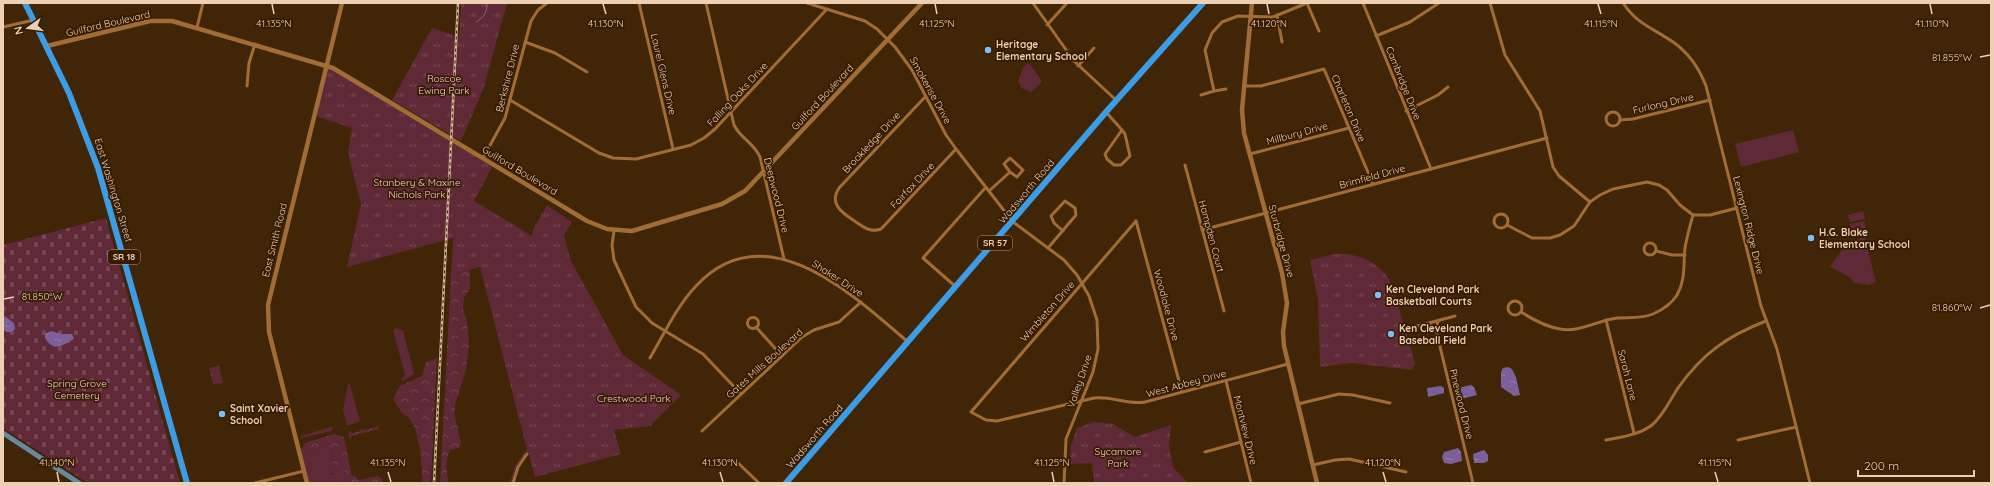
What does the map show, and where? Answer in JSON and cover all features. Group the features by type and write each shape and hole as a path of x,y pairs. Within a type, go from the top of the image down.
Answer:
{"highway":[{"name":"East Washington Street","path":"25,3 78,113 100,172 188,483"},
{"name":"Wadsworth Road","path":"786,483 1013,222 1106,112 1203,3"}],"main road":[{"path":"3,433 79,483"}],"street":[{"path":"197,27 203,3"},
{"name":"East Smith Road","path":"307,483 269,332 268,305 342,3"},
{"name":"Berkshire Drive","path":"483,158 502,126 529,26 534,15 547,3"},
{"name":"Laurel Glens Drive","path":"639,3 673,150"},
{"name":"Deepwood Drive","path":"706,3 731,112 737,130 758,153 784,259"},
{"name":"Smokerise Drive","path":"807,3 865,21 888,40 909,64 946,135 1013,222"},
{"name":"Guilford Boulevard","path":"47,46 150,21 172,22 197,27 327,66 587,221 614,231 641,229 722,204 745,192 922,3"},
{"path":"1033,3 1047,25 1078,66 1117,101"},
{"path":"1047,25 1067,3"},
{"name":"Sturbridge Drive","path":"1252,3 1242,116 1250,154 1282,273 1287,303 1283,339 1317,483"},
{"path":"1214,91 1205,58 1208,41 1222,22 1238,16 1263,18 1277,15 1307,3 1319,31"},
{"name":"Cambridge Drive","path":"1363,3 1406,111 1431,168"},
{"path":"1376,36 1410,22 1440,3"},
{"path":"1490,3 1502,50 1538,106 1547,138 1551,162 1556,172 1590,202"},
{"name":"Lexington Ridge Drive","path":"1623,3 1640,22 1674,42 1691,59 1702,74 1710,100 1736,208 1766,321 1778,349 1810,483"},
{"name":"Falling Oaks Drive","path":"510,100 605,156 629,159 691,145 704,138 731,112 826,9"},
{"path":"1277,15 1282,42"},
{"path":"3,27 34,20"},
{"path":"525,42 555,53 586,72"},
{"path":"247,86 249,63 255,44"},
{"path":"1078,66 1094,48"},
{"name":"Charleton Drive","path":"1244,86 1261,86 1324,69 1373,184"},
{"path":"1406,111 1438,95 1448,87"},
{"path":"1201,95 1226,88"},
{"name":"Brookledge Drive","path":"877,230 867,229 842,212 835,203 835,194 926,96"},
{"name":"Furlong Drive","path":"1620,120 1619,115 1615,112 1608,114 1606,118 1608,123 1612,125 1617,124 1620,120 1633,119 1710,100"},
{"path":"1106,112 1122,130 1125,134 1130,156 1121,164 1114,165 1107,159 1105,154 1122,130"},
{"name":"Millbury Drive","path":"1250,154 1349,128"},
{"name":"Brimfield Drive","path":"1202,230 1547,138"},
{"name":"Fairfax Drive","path":"877,230 884,227 956,149"},
{"path":"1010,158 1023,170 1017,177 1010,172 1004,164 1010,158"},
{"name":"Hampden Court","path":"1185,165 1224,311"},
{"path":"956,287 924,258 987,189 1010,172"},
{"path":"1507,225 1532,238 1550,238 1560,235 1574,226 1590,202 1600,195 1612,189 1647,182 1659,185 1667,190 1680,205 1693,215 1710,215 1736,208"},
{"path":"1048,248 1063,230 1076,213 1075,208 1065,201 1051,216 1054,223 1063,230"},
{"path":"1497,215 1504,215 1507,218 1507,225 1503,228 1496,227 1494,218 1497,215"},
{"path":"1521,312 1550,326 1564,330 1606,320 1652,315 1667,306 1676,297 1682,285 1686,270 1685,255 1687,235 1693,215"},
{"name":"Wimbleton Drive","path":"971,412 1136,221"},
{"name":"Woodlake Drive","path":"1136,221 1182,392"},
{"name":"Valley Drive","path":"1013,222 1064,260 1082,284 1095,312 1098,342 1094,367 1065,444 1064,483"},
{"path":"614,231 612,245 614,260 632,300 645,318 703,354 741,394"},
{"path":"1652,242 1655,245 1656,251 1649,255 1645,253 1644,247 1646,243 1652,242"},
{"path":"1656,251 1672,255 1685,255"},
{"name":"Shaker Drive","path":"650,358 690,293 711,272 728,263 744,258 764,256 784,259 812,269 861,302 908,342"},
{"name":"Gates Mills Boulevard","path":"702,431 807,333 839,322 861,302"},
{"path":"1512,302 1518,302 1521,305 1521,312 1515,315 1510,314 1508,305 1512,302"},
{"path":"1410,328 1455,316"},
{"name":"Sarah Lane","path":"1606,320 1634,433"},
{"name":"Pinewood Drive","path":"1438,321 1438,327 1436,330 1473,483"},
{"path":"1606,440 1634,433 1655,422 1691,370 1711,350 1744,330 1766,321"},
{"name":"Pinewood Drive","path":"1430,323 1432,328 1436,330"},
{"path":"756,327 782,356"},
{"name":"West Abbey Drive","path":"971,412 986,420 997,421 1100,397 1139,403 1288,364"},
{"name":"Montview Drive","path":"1226,381 1251,483"},
{"path":"1298,404 1339,394 1353,395 1390,403"},
{"path":"1738,440 1796,427"},
{"path":"1205,452 1241,442"},
{"path":"513,483 518,467 527,454"},
{"path":"1313,465 1335,460 1349,459 1406,472"},
{"path":"737,462 759,483"},
{"path":"255,483 304,471"}],"green space":[{"name":"Roscoe Ewing Park","path":"461,3 507,3 484,87 461,141 392,100 432,28 459,37"},
{"path":"1029,63 1042,81 1031,92 1021,88 1018,81 1024,66"},
{"name":"Stanbery & Maxine Nichols Park","path":"328,67 492,167 474,201 532,236 533,230 547,205 572,222 564,235 570,259 623,355 681,395 650,426 614,430 621,454 535,477 529,455 526,453 518,467 513,483 510,483 515,466 527,449 480,267 451,275 453,238 347,267 361,204 348,153 352,128 315,116"},
{"path":"1793,130 1799,152 1741,167 1735,144"},
{"path":"1863,211 1865,219 1850,222 1848,215"},
{"name":"Spring Grove Cemetery","path":"106,218 180,483 88,483 3,428 3,245"},
{"path":"1864,221 1866,229 1852,232 1850,224"},
{"path":"1865,237 1876,282 1869,285 1855,283 1848,276 1830,267 1847,243"},
{"path":"1335,254 1359,257 1380,268 1386,274 1394,290 1415,363 1412,370 1351,363 1320,367 1318,301 1310,260"},
{"path":"470,270 470,289 464,297 463,309 467,321 469,344 466,370 455,405 455,416 461,444 459,448 450,450 448,454 446,466 449,483 440,483 451,275"},
{"path":"396,328 403,330 414,374 403,381 401,380 405,374 393,331"},
{"path":"437,358 431,483 423,483 420,449 415,428 409,418 402,413 393,399 400,386 422,376 426,362"},
{"path":"219,366 223,383 213,384 209,368"},
{"path":"349,381 360,421 347,426 343,409"},
{"name":"Sycamore Park","path":"1094,422 1113,424 1135,437 1171,425 1169,446 1173,467 1188,483 1094,483 1092,463 1070,464 1071,446 1077,428"},
{"path":"378,424 379,429 351,436 351,438 349,438 349,431 352,433 361,431 361,428 363,430 377,427"},
{"path":"330,427 333,428 332,431 301,438 301,436"},
{"path":"334,434 344,437 352,477 354,475 359,480 377,476 382,479 382,483 339,483 346,479 347,475 344,471 329,474 328,470 334,459 330,448 322,449 321,447 308,450 305,443"},
{"path":"305,443 308,450 322,447 330,448 334,459 328,470 331,475 341,470 344,471 347,475 346,479 339,483 309,483 301,450"}],"water":[{"path":"3,315 14,323 15,329 12,332 3,330"},
{"path":"51,331 61,334 72,334 74,339 59,346 52,345 48,343 45,338 45,334"},
{"path":"1508,367 1512,369 1516,377 1520,395 1514,396 1501,387 1501,372 1503,368"},
{"path":"1471,385 1474,387 1477,395 1461,399 1457,388"},
{"path":"1441,386 1444,388 1444,393 1428,397 1427,388"},
{"path":"1458,448 1461,452 1462,461 1451,464 1444,463 1442,457 1444,452"},
{"path":"1484,450 1488,455 1488,461 1484,463 1474,463 1473,454"}],"waterway":[{"path":"476,22 484,14 487,3"}],"railway":[{"path":"434,483 458,3"}],"place":[{"name":"Heritage Elementary School","path":"988,50"},
{"name":"H.G. Blake Elementary School","path":"1811,238"},
{"name":"Ken Cleveland Park Basketball Courts","path":"1378,295"},
{"name":"Ken Cleveland Park Baseball Field","path":"1391,334"},
{"name":"Saint Xavier School","path":"222,414"}],"park label":[{"name":"Crestwood Park","path":"634,398"}]}
